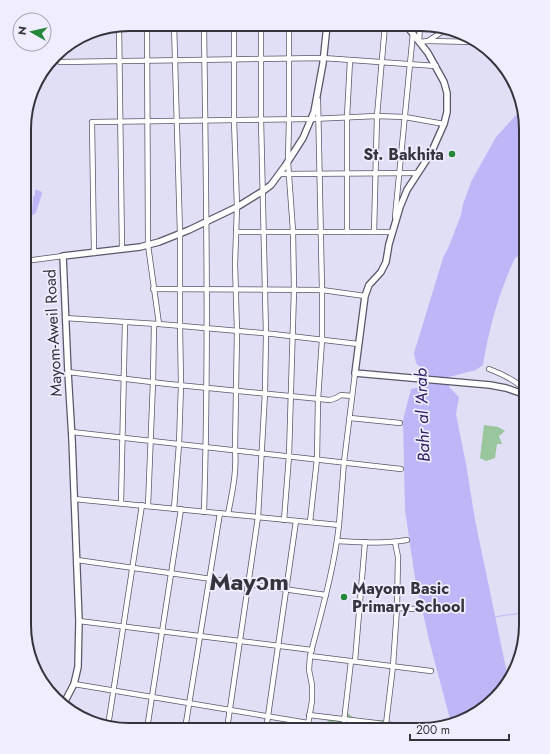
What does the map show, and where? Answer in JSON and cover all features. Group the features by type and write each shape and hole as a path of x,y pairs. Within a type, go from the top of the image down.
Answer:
{"main road":[{"name":"Mayom-Aweil Road","path":"65,699 74,684 78,667 79,622 72,432 63,256 148,245 180,234 207,222 237,207 271,185 280,174 303,138 311,119 316,104 326,31"},
{"path":"413,33 436,66 444,82 447,93 444,124 431,153 418,173 400,207 392,232 386,262 381,272 368,285 365,296 355,373 478,384 506,388 519,393"}],"street":[{"path":"119,31 122,249"},
{"path":"109,721 133,568 145,506 150,440 156,324 148,245 147,31"},
{"path":"174,31 180,234 181,386 179,444 174,509"},
{"path":"204,31 208,328 204,512"},
{"path":"228,514 233,489 236,459 237,331 235,264 237,207 234,120 234,31"},
{"path":"227,723 258,517 265,394 266,290 261,119 261,31"},
{"path":"284,520 292,396 294,290 293,232 288,162 289,31"},
{"path":"374,232 377,116 385,31"},
{"path":"420,31 420,42 466,42"},
{"path":"395,224 413,33"},
{"path":"428,41 440,33"},
{"path":"60,62 323,58 436,66"},
{"path":"348,232 347,117 350,60"},
{"path":"310,522 317,459 318,398 322,340 318,92"},
{"path":"94,252 92,122 311,119 377,116 405,118 444,124"},
{"path":"280,174 418,173"},
{"path":"236,232 392,232"},
{"path":"31,260 63,256"},
{"path":"153,289 322,290 365,296"},
{"path":"65,318 208,328 358,344"},
{"path":"121,503 125,322"},
{"path":"489,369 505,376 519,385"},
{"path":"68,372 181,386 330,400 341,395 352,396"},
{"path":"74,684 308,723 312,701 312,685 309,670 310,656 326,595 337,541 344,462 355,373"},
{"path":"350,418 400,423"},
{"path":"72,432 401,469"},
{"path":"74,499 339,525"},
{"path":"148,723 181,509"},
{"path":"186,723 220,513"},
{"path":"268,723 296,521"},
{"path":"337,541 395,542 407,540"},
{"path":"344,723 353,661 365,542"},
{"path":"386,723 393,666 397,608 398,557 395,542"},
{"path":"77,560 326,595"},
{"path":"359,606 416,609"},
{"path":"79,622 312,650"},
{"path":"310,656 431,671"},
{"path":"309,716 376,723"}],"green space":[{"path":"484,425 498,427 505,431 499,436 502,444 497,444 495,458 486,461 480,458"},
{"path":"348,713 356,720 387,720 388,723 330,723 321,716 346,719"}],"water":[{"name":"Bahr al 'Arab","path":"518,114 519,256 515,258 499,297 488,337 483,365 476,370 449,377 449,387 459,397 456,414 475,520 507,673 503,680 486,699 476,707 450,719 430,644 415,578 405,510 403,420 411,389 423,386 425,372 416,363 414,353 443,258 461,215 463,204 472,180 496,137"},
{"path":"35,190 42,192 42,194 36,212 32,215 33,197 35,195"}],"waterway":[{"path":"495,617 519,614"}],"place":[{"name":"St. Bakhita","path":"452,154"},
{"name":"Mayom Basic Primary School","path":"344,597"}],"district":[{"name":"Mayɔm","path":"249,581"}]}
